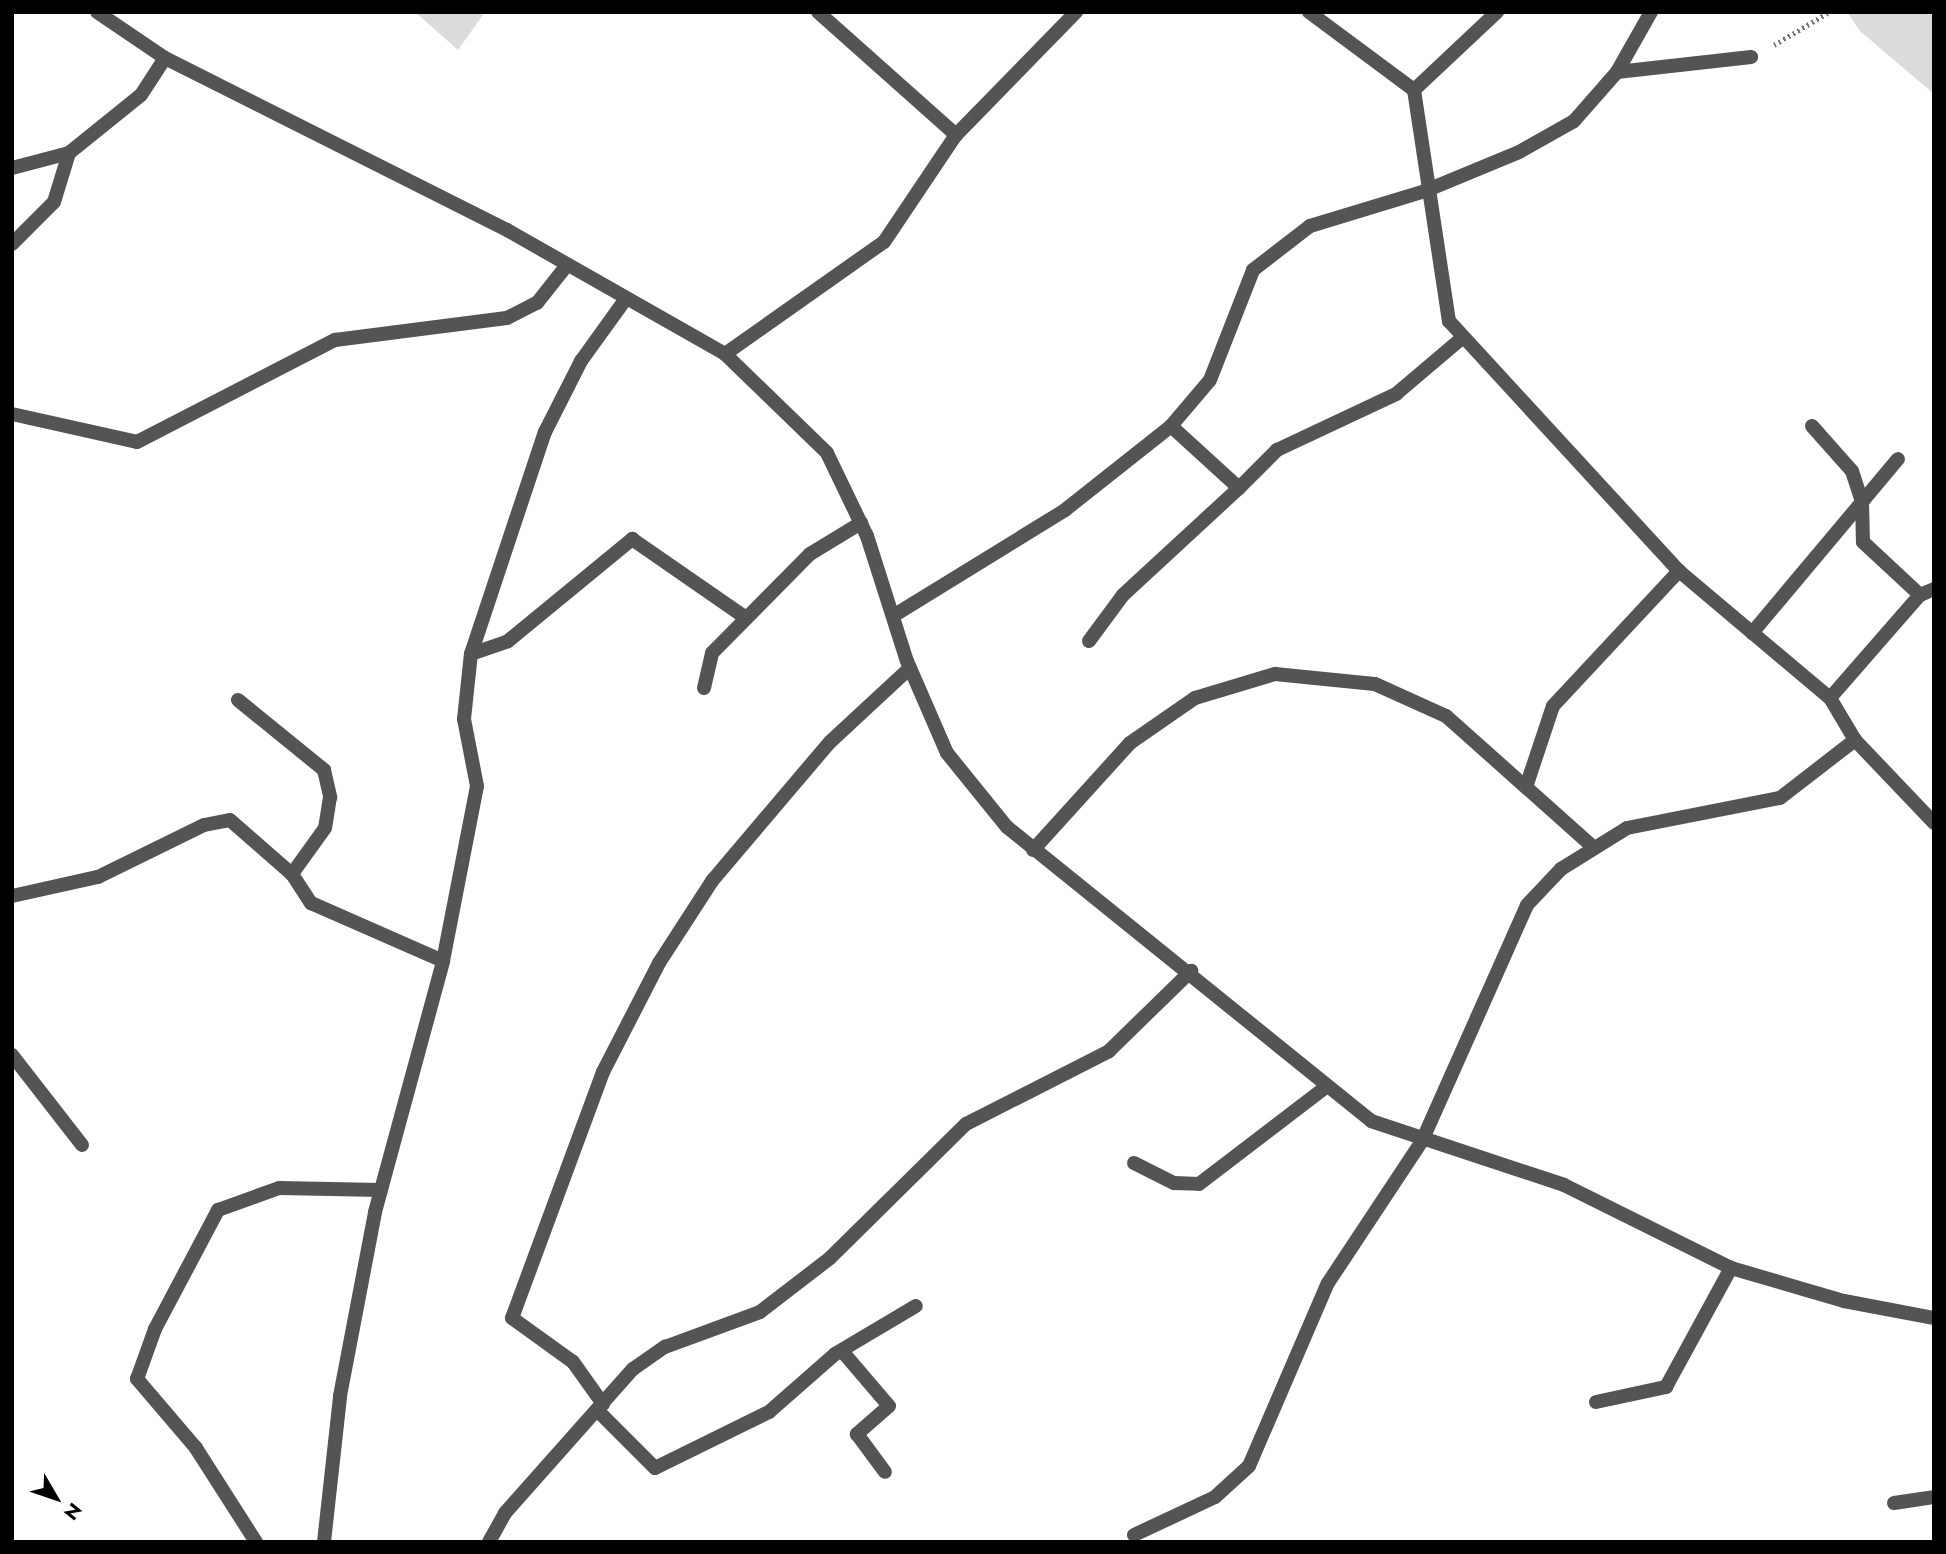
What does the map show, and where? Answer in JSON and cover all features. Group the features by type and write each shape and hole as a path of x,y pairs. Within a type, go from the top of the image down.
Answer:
{"street":[{"path":"97,12 165,58 567,265 725,354 827,453 861,523 910,668 947,752 1033,850 1191,971 1371,1121 1422,1141 1564,1185 1731,1268 1844,1301 1934,1318"},
{"path":"818,12 956,135"},
{"path":"725,354 884,242 956,135 1076,12"},
{"path":"1309,12 1413,90 1425,191 1449,321 1462,338 1679,571 1830,698 1855,740 1934,822"},
{"path":"1413,90 1497,12"},
{"path":"893,616 1065,510 1171,426 1210,380 1253,270 1310,226 1425,191 1520,152 1574,121 1617,72 1651,12"},
{"path":"1617,72 1751,57"},
{"path":"12,168 69,153 141,95 165,58"},
{"path":"12,244 54,202 69,153"},
{"path":"12,414 136,442 335,340 507,318 537,303 567,265"},
{"path":"324,1542 340,1396 381,1190 443,961 477,786 464,719 471,654 545,432 582,361 625,300"},
{"path":"1089,641 1123,595 1277,450 1396,394 1462,338"},
{"path":"1171,426 1238,488"},
{"path":"1812,426 1852,471 1862,502 1863,542 1927,592 1830,698"},
{"path":"1752,633 1898,459"},
{"path":"704,688 712,653 810,555 861,523"},
{"path":"471,654 508,641 632,539 746,618"},
{"path":"1527,784 1553,706 1679,571"},
{"path":"910,668 830,742 712,881 659,962 603,1072 512,1318 573,1362 600,1407 655,1468 769,1412 842,1351 916,1306"},
{"path":"1033,850 1130,743 1195,698 1275,674 1375,684 1446,716 1527,784 1594,848"},
{"path":"238,701 324,770 330,797 325,828 292,874"},
{"path":"1133,1535 1214,1497 1249,1466 1328,1283 1422,1141 1527,905 1561,869 1627,828 1780,798 1855,740"},
{"path":"12,896 98,877 204,825 230,820 292,874 311,903 443,961"},
{"path":"489,1542 505,1513 633,1369 665,1347 760,1312 830,1258 966,1124 1109,1051 1191,971"},
{"path":"12,1055 82,1145"},
{"path":"1134,1163 1174,1183 1199,1184 1327,1086"},
{"path":"256,1542 196,1448 137,1379 218,1210 279,1188 381,1190"},
{"path":"1596,1402 1666,1387 1731,1268"},
{"path":"842,1351 889,1406 858,1434 886,1472"},
{"path":"1894,1503 1934,1497"}],"path":[{"path":"1751,57 1829,12"}],"shaded area":[{"path":"415,12 485,12 458,50"},
{"path":"1847,12 1934,12 1934,94 1860,31"}]}
